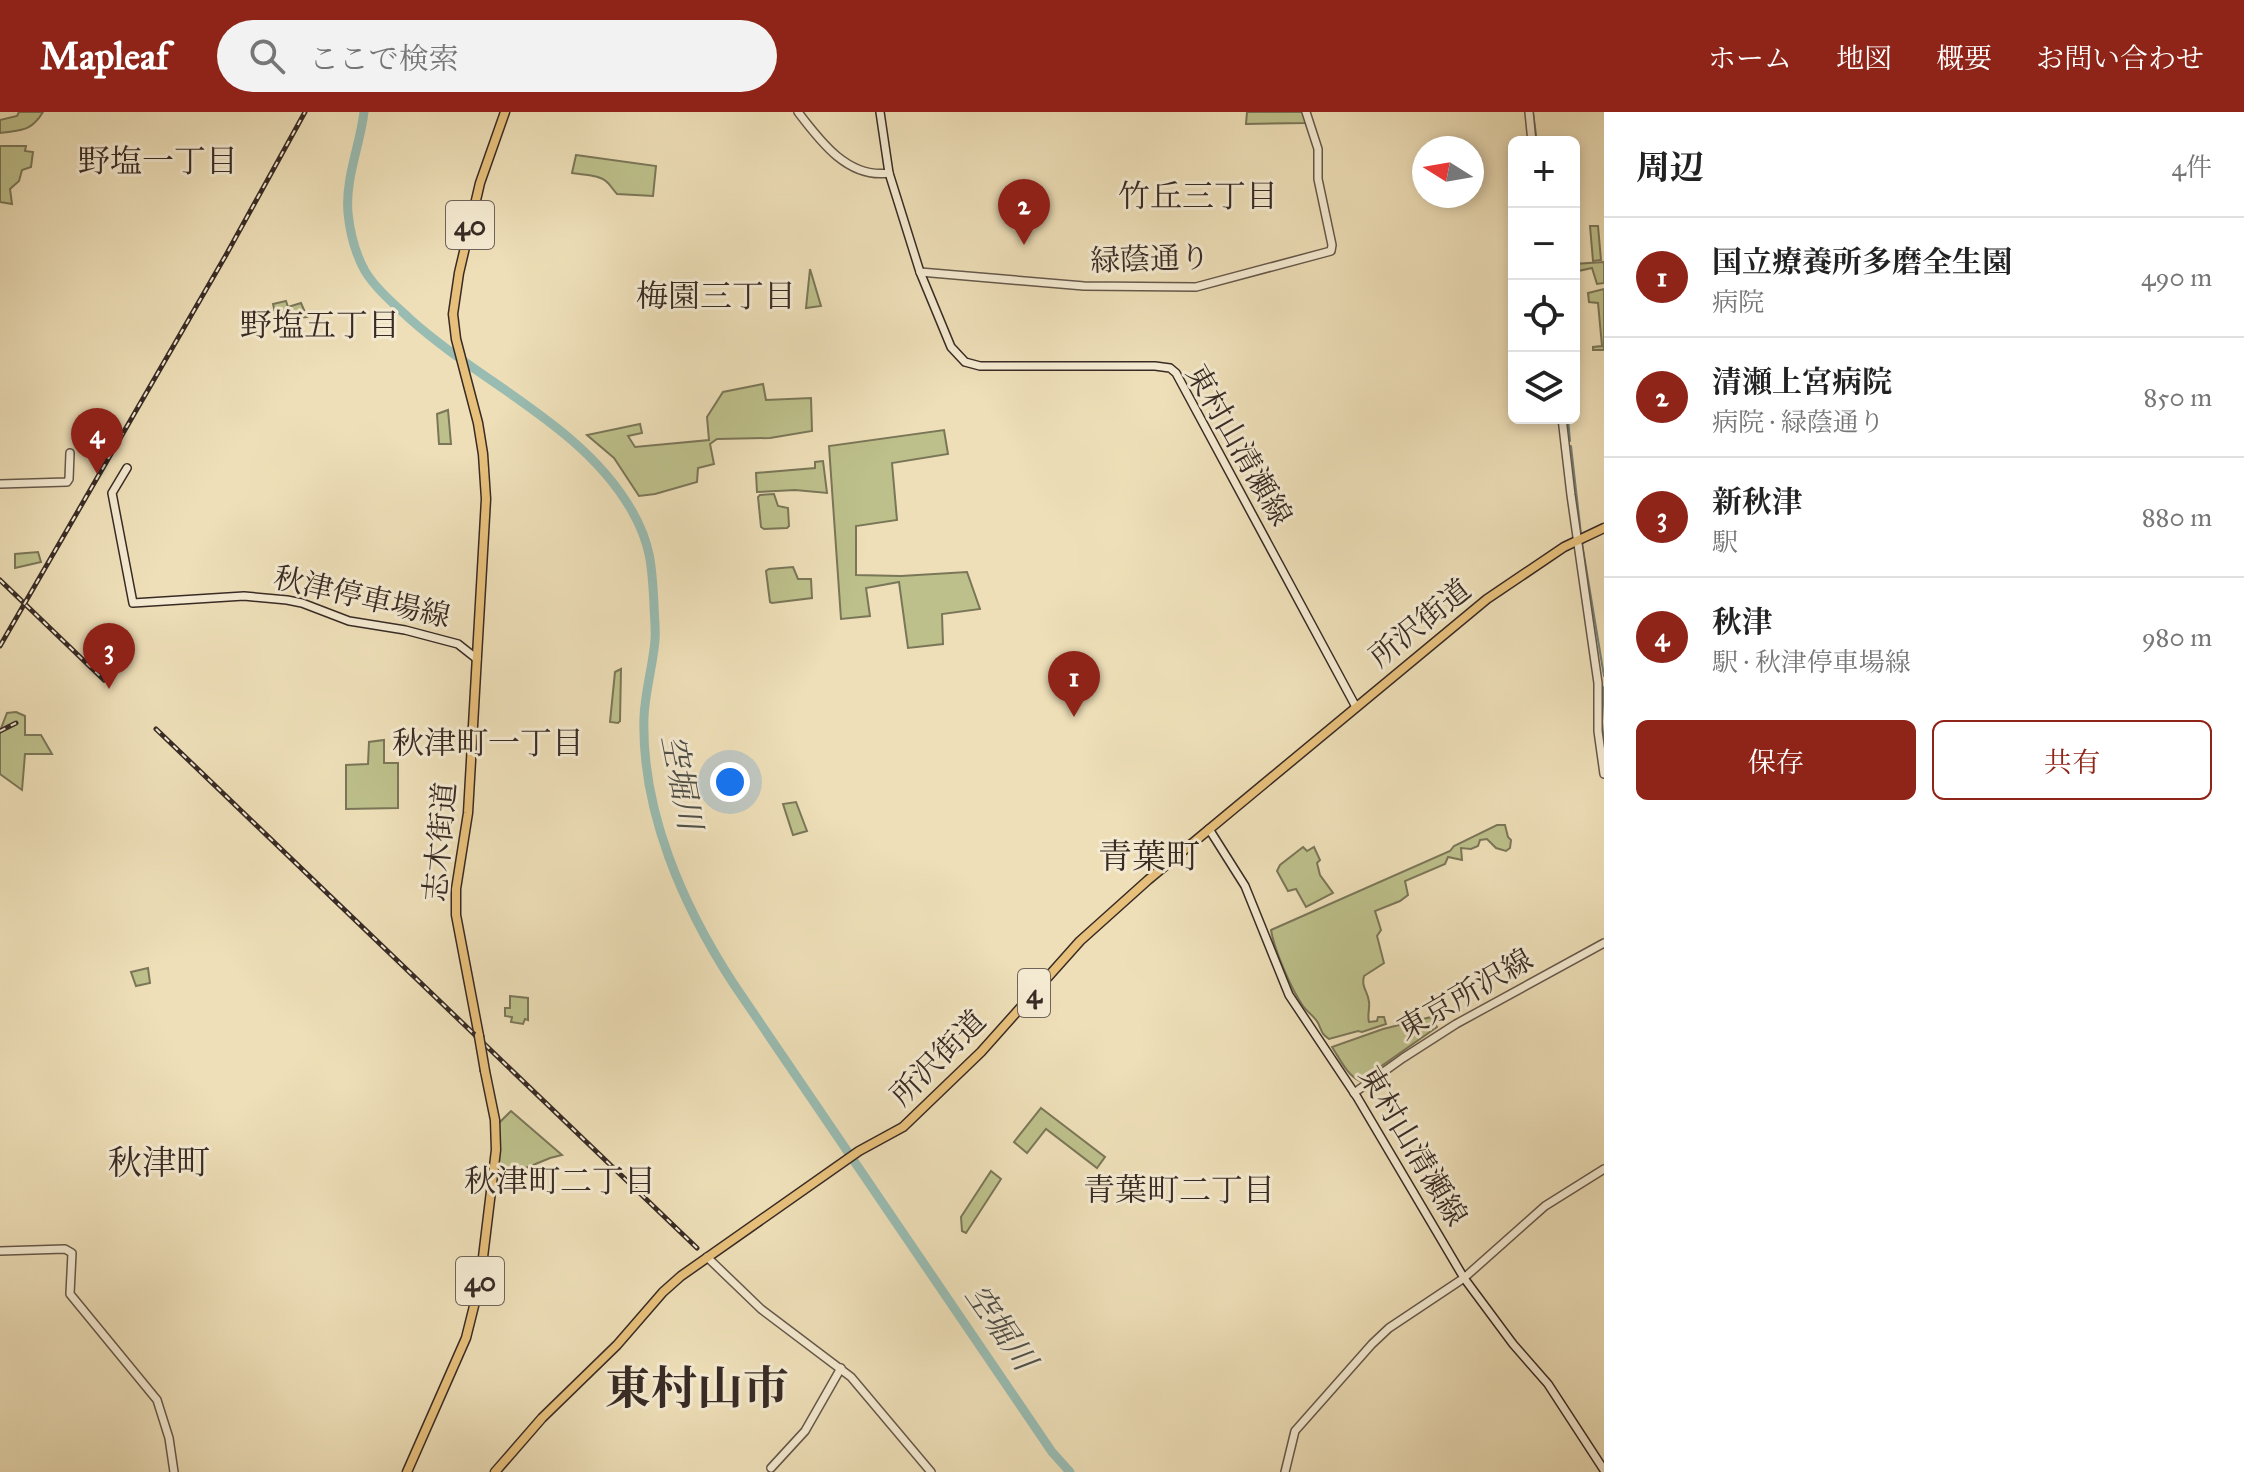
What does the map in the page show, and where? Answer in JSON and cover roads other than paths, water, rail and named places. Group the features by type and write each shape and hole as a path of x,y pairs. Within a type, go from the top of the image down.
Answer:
{"main road":[{"name":"志木街道","path":"407,1472 466,1338 480,1282 496,1150 495,1120 456,915 456,889 468,813 486,499 478,423 453,314 480,183 505,112"},
{"name":"所沢街道","path":"495,1472 542,1418 617,1345 681,1276 857,1152 908,1123 981,1052 1090,932 1209,829 1487,599 1539,563 1604,528"}],"street":[{"path":"798,112 821,141 854,169 873,174 889,173"},
{"name":"東村山清瀬線","path":"880,112 889,173 920,272 957,356 972,364 989,366 1155,366 1170,368 1176,373 1356,707"},
{"name":"緑蔭通り","path":"920,272 1084,286 1206,286 1331,251 1318,179 1318,149 1306,112"},
{"path":"1529,112 1531,136"},
{"path":"1563,424 1598,683 1598,731 1604,774"},
{"path":"0,484 64,483 69,479 70,453"},
{"name":"秋津停車場線","path":"127,468 112,493 133,603 244,596 287,600 349,621 405,630 458,644 477,659"},
{"name":"東村山清瀬線","path":"1209,829 1245,886 1289,995 1354,1093 1464,1278 1513,1344 1548,1384 1604,1470"},
{"name":"東京所沢線","path":"1354,1093 1456,1024 1604,943"},
{"path":"1285,1472 1295,1431 1389,1328 1464,1278 1545,1206 1604,1169"},
{"path":"0,1251 65,1249 72,1253 70,1294 157,1400 169,1438 174,1472"},
{"path":"707,1257 761,1309 841,1368 931,1472"},
{"path":"771,1468 805,1431 841,1368"}],"waterway":[{"name":"空堀川","path":"364,112 351,175 348,213 358,257 365,271 410,319 530,407 587,454 612,481 643,534 651,567 655,631 644,717 645,752 658,822 682,890 698,922 733,983 1052,1452 1070,1472"},
{"path":"1533,112 1536,136"},
{"path":"1569,424 1570,441"},
{"path":"1571,446 1581,534"},
{"path":"1582,543 1604,676"},
{"path":"1604,687 1604,744"}],"railway":[{"path":"0,646 305,112"},
{"path":"0,580 104,680"},
{"path":"0,731 16,723"},
{"path":"156,729 697,1248"}],"place":[{"name":"清瀬上宮病院","path":"1024,245"},
{"name":"秋津","path":"97,474"},
{"name":"新秋津","path":"109,689"},
{"name":"国立療養所多磨全生園","path":"1074,717"}],"district":[{"name":"野塩一丁目","path":"158,161"},
{"name":"竹丘三丁目","path":"1198,196"},
{"name":"梅園三丁目","path":"716,296"},
{"name":"野塩五丁目","path":"320,325"},
{"name":"秋津町一丁目","path":"488,743"},
{"name":"青葉町","path":"1149,856"},
{"name":"秋津町","path":"159,1162"},
{"name":"秋津町二丁目","path":"560,1181"},
{"name":"青葉町二丁目","path":"1179,1190"},
{"name":"東村山市","path":"697,1388"}]}
